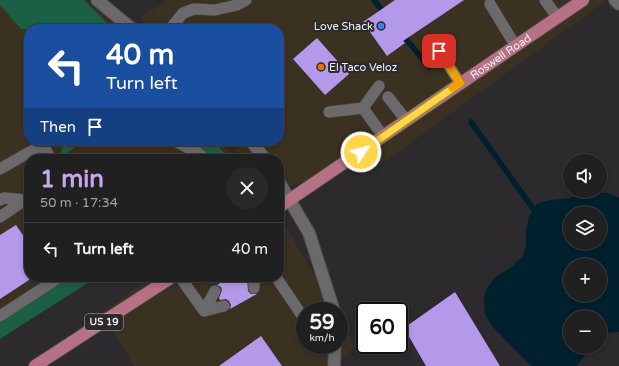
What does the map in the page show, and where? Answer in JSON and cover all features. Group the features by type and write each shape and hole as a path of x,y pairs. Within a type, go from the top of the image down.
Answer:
{"main road":[{"name":"Roswell Road","path":"284,203 583,0"},
{"name":"US 19","path":"35,366 164,282"}],"street":[{"path":"97,0 126,24"},
{"path":"616,0 619,4"},
{"path":"255,146 261,154"},
{"path":"284,190 309,233 331,302"},
{"path":"334,366 335,354"}],"lane":[{"path":"174,24 183,13 194,9 215,10 237,5 246,0"},
{"path":"545,0 557,17"},
{"path":"490,4 515,45"},
{"path":"433,41 460,83"},
{"path":"329,112 363,108 379,86"},
{"path":"388,97 406,120"},
{"path":"363,108 383,136"},
{"path":"27,154 41,146"},
{"path":"185,146 199,154"},
{"path":"0,169 24,155"},
{"path":"0,200 4,198 24,200"},
{"path":"0,217 24,201"},
{"path":"0,316 52,282"},
{"path":"184,282 204,311"},
{"path":"279,282 296,307"},
{"path":"204,311 215,291"},
{"path":"204,311 224,306"}],"shaded area":[{"path":"0,0 85,0 114,24 24,24 24,146 225,146 232,154 24,154 24,282 88,282 0,339"},
{"path":"168,0 607,0 387,160 284,188 284,154 238,154 233,146 284,146 284,24 146,24 141,17"},
{"path":"284,224 330,302 296,302 296,354 346,354 329,366 134,366 102,313 144,282 284,282"},
{"path":"348,333 356,347 348,353"}],"green space":[{"path":"0,0 84,0 108,24 24,24 24,29 21,29 0,5"},
{"path":"62,146 78,146 64,154 61,154"},
{"path":"193,146 218,146 225,154 202,154"},
{"path":"56,282 89,282 0,339 0,319"}],"water":[{"path":"607,193 619,198 619,332 607,333 607,310 563,310 563,354 587,354 576,366 532,366 492,326 485,314 484,300 486,290 496,276 509,269 523,256 526,245 526,230 529,216 537,204 550,200 570,198 607,198"}],"building":[{"path":"395,0 464,0 403,41 405,43 387,56 363,22"},
{"name":"El Taco Veloz","path":"317,38 349,74 325,95 293,59"},
{"path":"16,225 24,237 24,282 26,282 0,299 0,235"},
{"path":"222,282 247,282 248,291 251,294 257,294 230,309 231,305 229,301 226,299 220,300 219,298 222,290 221,287 217,285"},
{"path":"455,292 500,366 426,366 408,335 408,325"},
{"path":"261,336 282,366 219,366"}],"waterway":[{"path":"374,0 385,14"},
{"path":"402,34 429,67"},
{"path":"471,122 534,210"}],"slow traffic":[{"path":"448,64 460,83 452,88"}],"place":[{"name":"Love Shack","path":"381,26"},
{"name":"El Taco Veloz","path":"321,67"}],"route":[{"path":"361,152 460,83 439,51"}]}
